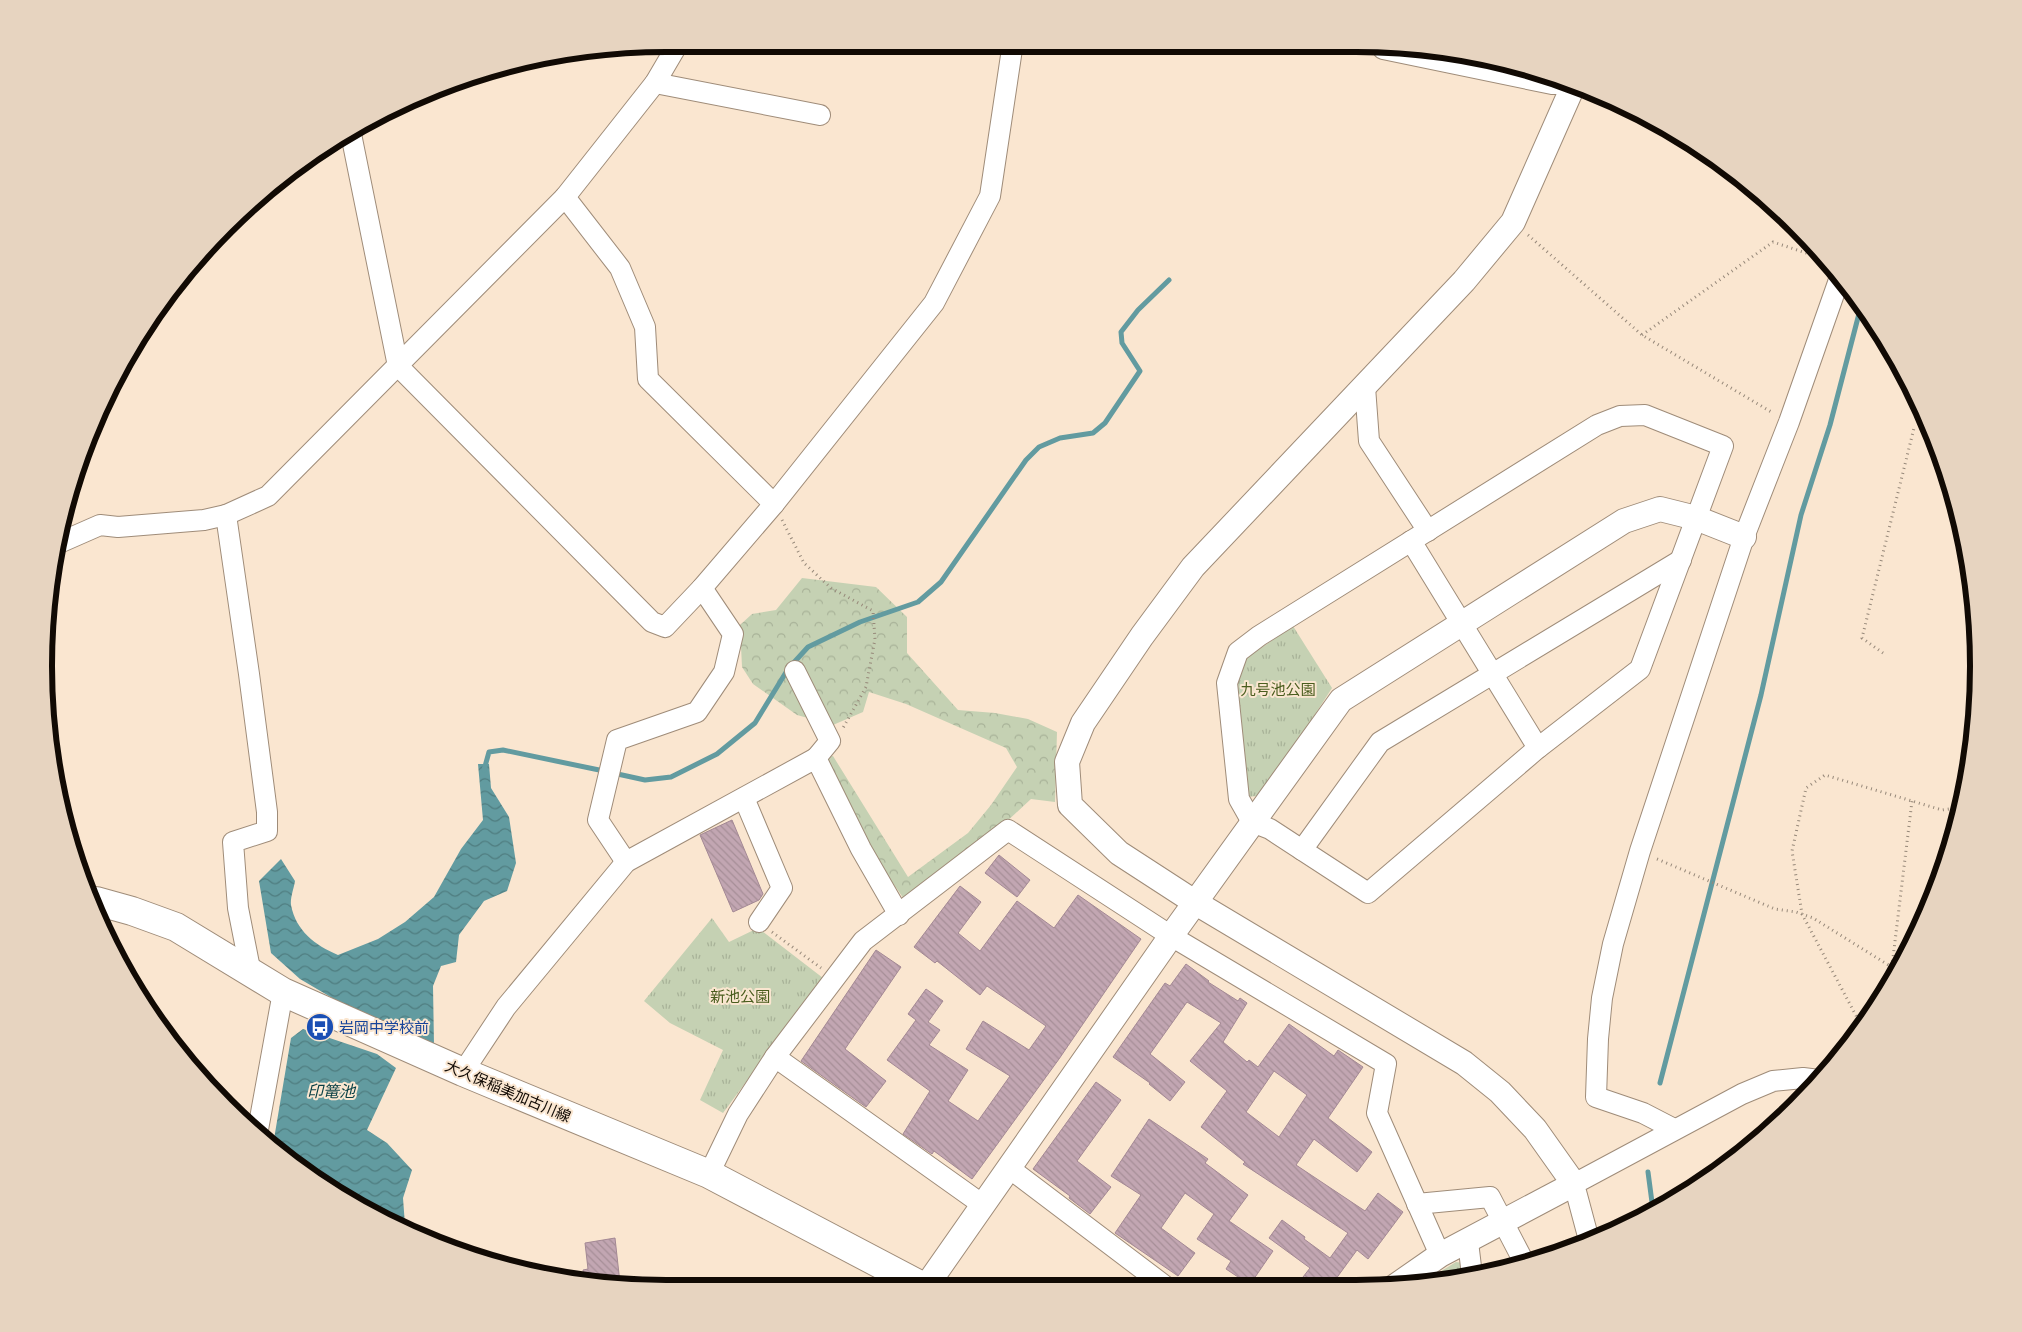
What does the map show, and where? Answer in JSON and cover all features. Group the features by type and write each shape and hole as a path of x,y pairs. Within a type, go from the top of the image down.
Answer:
{"main road":[{"name":"大久保稲美加古川線","path":"100,903 132,911 176,927 283,992 463,1072 709,1174 912,1280"}],"street":[{"path":"65,540 100,525 118,527 204,520 226,515 268,496 565,197 655,83 673,52"},
{"path":"352,139 398,366 652,622 665,627 702,588 774,504 934,303 990,196 1012,52"},
{"path":"1416,56 1546,83"},
{"path":"655,83 820,115"},
{"path":"1571,92 1513,222 1464,281 1193,567 1142,636 1083,723 1067,762 1070,805 1119,853 1196,904 1464,1063 1500,1092 1535,1130 1574,1184 1587,1234"},
{"path":"565,197 620,268 645,327 648,379 774,504"},
{"path":"1674,1129 1643,1113 1596,1097 1598,1039 1602,998 1613,944 1640,851 1744,537 1789,422 1837,286"},
{"path":"1365,387 1369,441 1463,622 1492,674 1538,748"},
{"path":"1645,415 1723,446 1696,518 1640,669 1538,748 1368,893 1270,829 1252,822 1238,799 1227,683 1238,652 1259,636 1596,425 1620,416 1645,415"},
{"path":"930,1280 1171,936 1196,904 1252,822 1341,700 1624,521 1660,509 1696,518 1744,537"},
{"path":"226,515 267,812 267,831 233,842 238,908 251,974"},
{"path":"1302,850 1380,742 1681,560"},
{"path":"626,862 598,820 617,740 697,712 724,672 733,634 702,588"},
{"path":"463,1072 506,1006 626,862 816,758 830,741 795,670"},
{"path":"816,758 860,850 899,915"},
{"path":"744,798 782,888 758,922"},
{"path":"709,1174 738,1114 775,1057 864,941 1008,830 1171,936 1386,1064 1377,1113 1440,1256"},
{"path":"259,1125 283,992"},
{"path":"775,1057 983,1205"},
{"path":"1409,1277 1440,1256 1730,1099 1773,1081 1810,1079"},
{"path":"1009,1168 1157,1280"},
{"path":"1417,1204 1490,1196 1521,1257"},
{"path":"1468,1242 1471,1269"}],"path":[{"path":"1513,222 1642,335 1789,422"},
{"path":"1642,335 1773,242 1812,256"},
{"path":"1884,654 1862,638 1914,428"},
{"path":"774,504 804,563 831,588 872,611 875,639 866,687 846,725 830,741"},
{"path":"1858,1018 1802,914 1792,851 1806,788 1826,775 1942,810 1953,808"},
{"path":"1892,963 1912,801"},
{"path":"1640,851 1775,909 1813,918 1891,965"},
{"path":"758,922 836,978"}],"green space":[{"path":"802,578 876,587 907,617 907,653 958,710 995,713 1028,719 1057,732 1055,802 1031,799 1003,825 906,902 879,863 846,809 826,757 833,756 908,877 968,833 991,805 1017,767 1006,748 906,704 869,692 863,712 833,725 797,715 753,684 742,667 740,625 752,614 776,610"},
{"name":"九号池公園","path":"1293,626 1332,688 1265,792 1257,796 1248,797 1234,697 1242,661"},
{"name":"新池公園","path":"712,918 729,942 758,928 823,978 723,1113 700,1100 723,1050 670,1023 644,1001"},
{"path":"1456,1262 1463,1263 1466,1270 1437,1274"}],"water":[{"path":"478,764 489,764 491,788 509,817 516,863 507,891 484,901 459,935 456,962 441,966 433,986 434,1045 334,999 300,979 271,953 259,881 281,859 295,881 291,905 297,922 314,942 338,955 378,939 405,922 434,897 461,849 483,820"},
{"name":"印篭池","path":"303,1029 377,1054 396,1068 367,1130 387,1143 412,1170 403,1198 405,1221 359,1197 325,1176 274,1138 291,1038"}],"building":[{"path":"732,820 763,894 759,900 733,912 700,835"},
{"path":"999,855 1030,880 1017,897 985,873"},
{"path":"960,886 981,902 958,933 980,951 1017,901 1054,928 1078,895 1141,939 1059,1059 972,1179 934,1151 932,1154 903,1134 930,1091 887,1060 916,1020 908,1014 926,989 943,1001 928,1022 940,1030 929,1045 968,1070 948,1101 978,1121 1010,1076 966,1049 983,1021 1029,1050 1046,1026 987,986 980,995 937,961 935,963 914,947"},
{"path":"876,950 901,967 845,1049 886,1081 866,1107 801,1061"},
{"path":"1186,964 1208,982 1238,1001 1240,998 1247,1003 1223,1042 1247,1062 1249,1060 1258,1067 1289,1024 1334,1056 1338,1050 1363,1067 1328,1118 1372,1152 1357,1172 1314,1139 1296,1165 1365,1211 1378,1193 1403,1212 1368,1259 1357,1250 1335,1280 1301,1280 1310,1268 1269,1238 1282,1220 1330,1258 1348,1233 1243,1164 1245,1162 1201,1127 1227,1091 1190,1061 1221,1023 1187,1002 1150,1054 1185,1082 1170,1101 1150,1083 1113,1057 1165,983 1170,986","holes":["1274,1071 1307,1095 1279,1137 1246,1112"]},
{"path":"1096,1082 1121,1100 1077,1161 1111,1187 1090,1214 1069,1198 1070,1196 1033,1169"},
{"path":"1149,1119 1208,1159 1205,1163 1248,1195 1229,1221 1273,1251 1253,1280 1236,1280 1238,1277 1226,1269 1231,1261 1197,1239 1214,1214 1185,1193 1161,1228 1195,1253 1178,1276 1115,1233 1141,1195 1111,1176"},
{"path":"615,1238 619,1277 584,1274 583,1270 588,1269 585,1243"}],"waterway":[{"path":"613,773 645,780 671,777 717,754 755,723 788,669 808,647 860,622 918,602 941,582 1026,460 1039,447 1060,438 1093,433 1105,423 1140,371 1122,343 1121,332 1138,310 1169,280"},
{"path":"1660,1083 1761,695 1801,515 1830,425 1859,315"},
{"path":"484,770 489,752 503,750 604,771"},
{"path":"1648,1172 1652,1203"}],"place":[{"name":"岩岡中学校前","path":"320,1027"}]}
